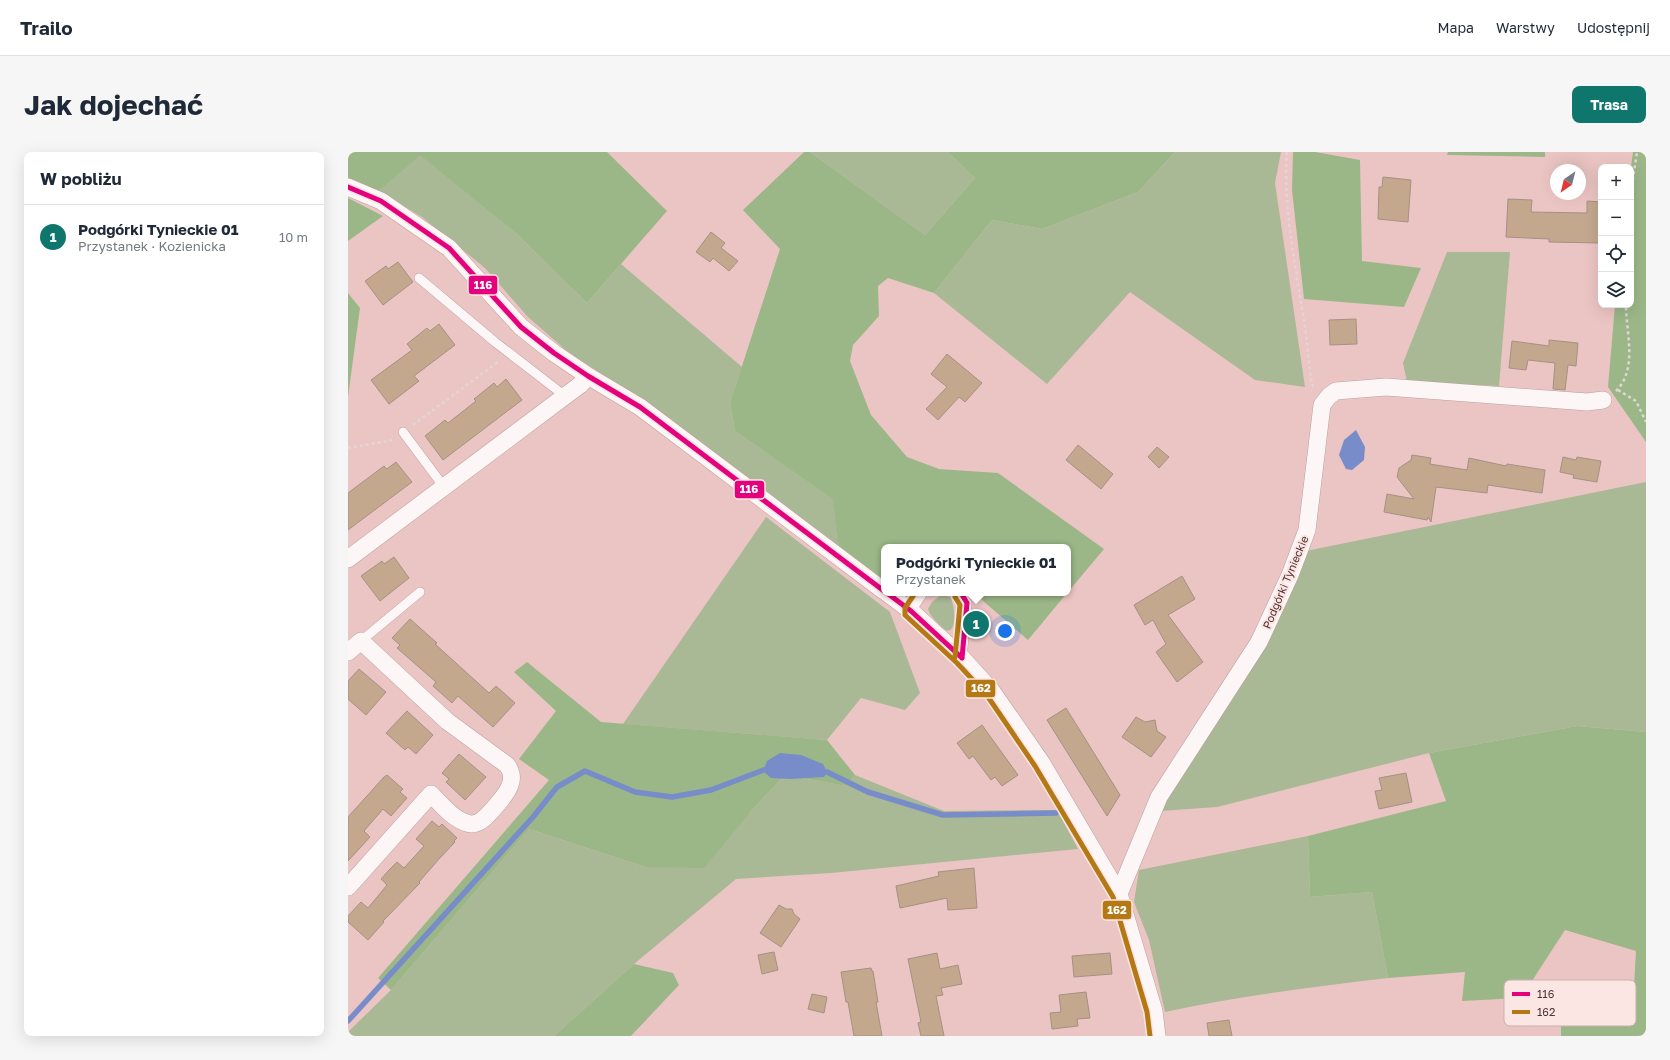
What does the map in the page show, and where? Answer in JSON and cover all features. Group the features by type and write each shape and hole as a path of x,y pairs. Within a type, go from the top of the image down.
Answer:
{"street":[{"path":"348,187 380,201 449,248 521,327 554,353 588,376 640,407 881,589"},
{"path":"348,559 580,385 588,376"},
{"path":"1326,400 1336,391 1386,387 1587,402 1603,400"},
{"name":"Podgórki Tynieckie","path":"1119,894 1159,797 1259,642 1290,575 1307,530 1322,405 1326,400"},
{"path":"891,596 911,611 962,658 991,690 1041,762 1119,894 1154,1011 1157,1036"},
{"path":"348,652 361,641 447,721 507,764 512,778 508,791 483,819 473,824 467,824 458,818 431,794 348,887"}],"lane":[{"path":"419,278 509,354 565,396"},
{"path":"403,432 444,487"},
{"path":"361,641 420,592"},
{"path":"911,611 921,596"},
{"path":"962,658 967,603 963,596"}],"path":[{"path":"1287,152 1285,175 1292,246 1303,312 1309,366 1312,385 1326,400"},
{"path":"1634,172 1637,152"},
{"path":"1603,400 1617,390 1628,369 1629,346 1626,308"},
{"path":"348,448 392,441 509,354"},
{"path":"1617,390 1636,401 1646,422"}],"green space":[{"path":"348,152 607,152 667,211 587,303 518,235 420,155 379,191 348,178"},
{"path":"804,152 810,152 925,235 975,178 948,152 1175,152 1138,192 1042,229 992,220 934,293 888,278 878,286 879,316 853,345 850,361 871,415 907,457 939,469 998,473 1104,549 1071,588 1071,544 881,544 881,581 839,550 833,499 735,431 730,403 780,249 743,210"},
{"path":"810,152 948,152 975,178 925,235"},
{"path":"1175,152 1281,152 1275,183 1305,387 1255,380 1130,292 1047,384 934,293 992,220 1042,229 1138,192"},
{"path":"1293,152 1315,152 1360,160 1362,261 1421,268 1404,307 1304,299 1292,190"},
{"path":"1448,152 1545,152 1545,157 1447,155"},
{"path":"1633,152 1646,152 1646,442 1608,387 1615,308 1634,308 1634,164 1631,164"},
{"path":"420,154 518,235 587,303 621,264 742,367 730,403 735,431 834,499 839,550 628,391 568,352 528,317 485,268 422,217 379,191"},
{"path":"348,198 383,216 348,241"},
{"path":"1447,252 1510,252 1499,386 1407,382 1403,363"},
{"path":"348,293 360,308 348,397"},
{"path":"1646,482 1646,732 1577,726 1429,753 1217,807 1160,811 1306,551"},
{"path":"766,517 890,612 920,693 905,710 861,698 827,740 623,724"},
{"path":"940,596 950,597 952,601 954,620 951,629 948,631 941,626 930,613 928,609 932,602"},
{"path":"977,596 1065,596 1028,640"},
{"path":"527,662 601,722 827,740 855,775 846,786 785,775 750,812 704,868 645,867 529,829 391,990 378,978 549,780 519,759 556,711 514,672"},
{"path":"1577,726 1646,732 1646,1036 1561,1036 1561,1026 1636,1026 1636,980 1634,980 1636,951 1565,930 1533,980 1504,980 1504,999 1462,1001 1465,972 1388,978 1372,892 1310,897 1308,836 1446,801 1429,753"},
{"path":"785,775 846,786 855,775 944,811 1057,810 1078,849 831,873 736,879 634,964 554,1036 348,1036 348,1032 391,990 529,829 645,867 750,812"},
{"path":"1308,836 1310,897 1372,892 1388,978 1304,988 1165,1012 1149,940 1134,902 1139,870"},
{"path":"634,964 673,973 679,985 631,1036 554,1036"}],"water":[{"path":"1356,430 1365,447 1364,460 1352,470 1346,469 1339,455 1344,440"},
{"path":"780,753 801,755 823,764 827,772 824,777 790,779 771,778 763,771 767,761"}],"building":[{"path":"1383,177 1411,180 1408,222 1378,219 1379,187 1382,187"},
{"path":"1508,199 1532,200 1531,212 1587,213 1587,201 1598,202 1598,243 1549,242 1549,239 1506,237"},
{"path":"711,232 725,243 721,248 738,261 729,271 713,258 710,262 696,252"},
{"path":"398,262 413,282 383,305 365,281 386,266 388,269"},
{"path":"1356,319 1357,344 1330,345 1329,320"},
{"path":"439,324 455,345 414,376 419,381 389,404 371,380 412,350 407,344 427,328 430,331"},
{"path":"1549,340 1578,343 1576,366 1568,365 1565,390 1553,389 1555,363 1528,360 1526,370 1509,368 1512,341 1549,346"},
{"path":"947,354 982,383 965,402 959,397 938,420 926,409 947,387 931,374"},
{"path":"506,379 522,400 443,460 425,436 445,420 448,423 476,401 474,399 494,383 497,387"},
{"path":"1078,445 1113,474 1101,489 1066,460"},
{"path":"1157,447 1169,457 1159,468 1148,457"},
{"path":"1412,455 1431,458 1430,464 1467,470 1469,458 1506,466 1507,464 1545,470 1542,493 1488,485 1487,493 1436,487 1431,522 1428,517 1427,520 1384,512 1387,494 1414,499 1397,477 1399,468 1411,460"},
{"path":"1563,457 1576,460 1577,457 1601,461 1597,482 1573,478 1574,475 1560,472"},
{"path":"396,462 412,482 348,530 348,493 384,466 387,469"},
{"path":"394,557 409,578 380,601 361,576 382,561 384,564"},
{"path":"1182,576 1195,599 1168,615 1203,662 1177,682 1156,652 1166,644 1153,620 1145,625 1134,605"},
{"path":"410,619 489,693 496,686 515,703 493,727 458,696 452,703 433,686 436,682 397,648 400,645 392,638"},
{"path":"359,669 386,692 366,715 348,699 348,681"},
{"path":"1066,708 1120,795 1107,816 1047,720"},
{"path":"407,711 433,735 416,754 408,747 405,750 386,733"},
{"path":"1136,717 1145,722 1155,720 1157,731 1166,737 1151,757 1122,737"},
{"path":"982,725 1018,775 1002,786 995,777 991,780 973,756 969,759 957,743"},
{"path":"459,754 486,777 465,800 446,782 449,779 442,773"},
{"path":"1406,773 1412,802 1379,809 1375,791 1382,790 1379,778"},
{"path":"387,775 403,789 400,792 407,798 391,816 383,809 364,831 370,837 348,861 348,817"},
{"path":"432,821 439,827 442,824 457,838 454,841 455,842 419,882 420,883 383,921 384,922 368,940 348,922 348,916 361,902 368,908 387,885 381,879 389,870 397,862 404,868 424,846 416,839"},
{"path":"974,868 977,908 948,910 947,898 900,908 896,886 939,876 938,872"},
{"path":"779,905 786,909 792,909 794,914 800,919 781,947 760,933"},
{"path":"774,952 778,970 762,974 758,955"},
{"path":"937,953 940,969 958,965 962,984 941,988 943,995 936,996 944,1036 921,1036 918,1023 921,1022 908,959"},
{"path":"1110,953 1112,974 1074,977 1072,956"},
{"path":"871,968 873,971 878,1002 876,1002 882,1036 854,1036 841,972"},
{"path":"1086,992 1090,1018 1077,1019 1078,1026 1052,1029 1050,1013 1061,1012 1059,995"},
{"path":"812,994 827,997 824,1013 808,1009"},
{"path":"1229,1020 1232,1036 1209,1036 1207,1023"}],"waterway":[{"path":"348,1021 533,817 557,787 585,771 635,792 672,797 711,790 769,768"},
{"path":"821,771 827,772 868,792 943,815 1056,813"}],"transit line":[{"name":"116","path":"348,187 381,201 449,248 521,327 554,353 588,376 640,407 881,589"},
{"name":"116","path":"891,596 911,611 962,658"},
{"name":"162","path":"913,596 905,608 905,615 957,663 986,694 1035,766 1113,897 1147,1012 1150,1036"},
{"name":"116","path":"962,658 967,603 963,596"},
{"name":"162","path":"955,597 960,605 955,657"}],"place":[{"name":"Podgórki Tynieckie 01","path":"976,624"}]}
